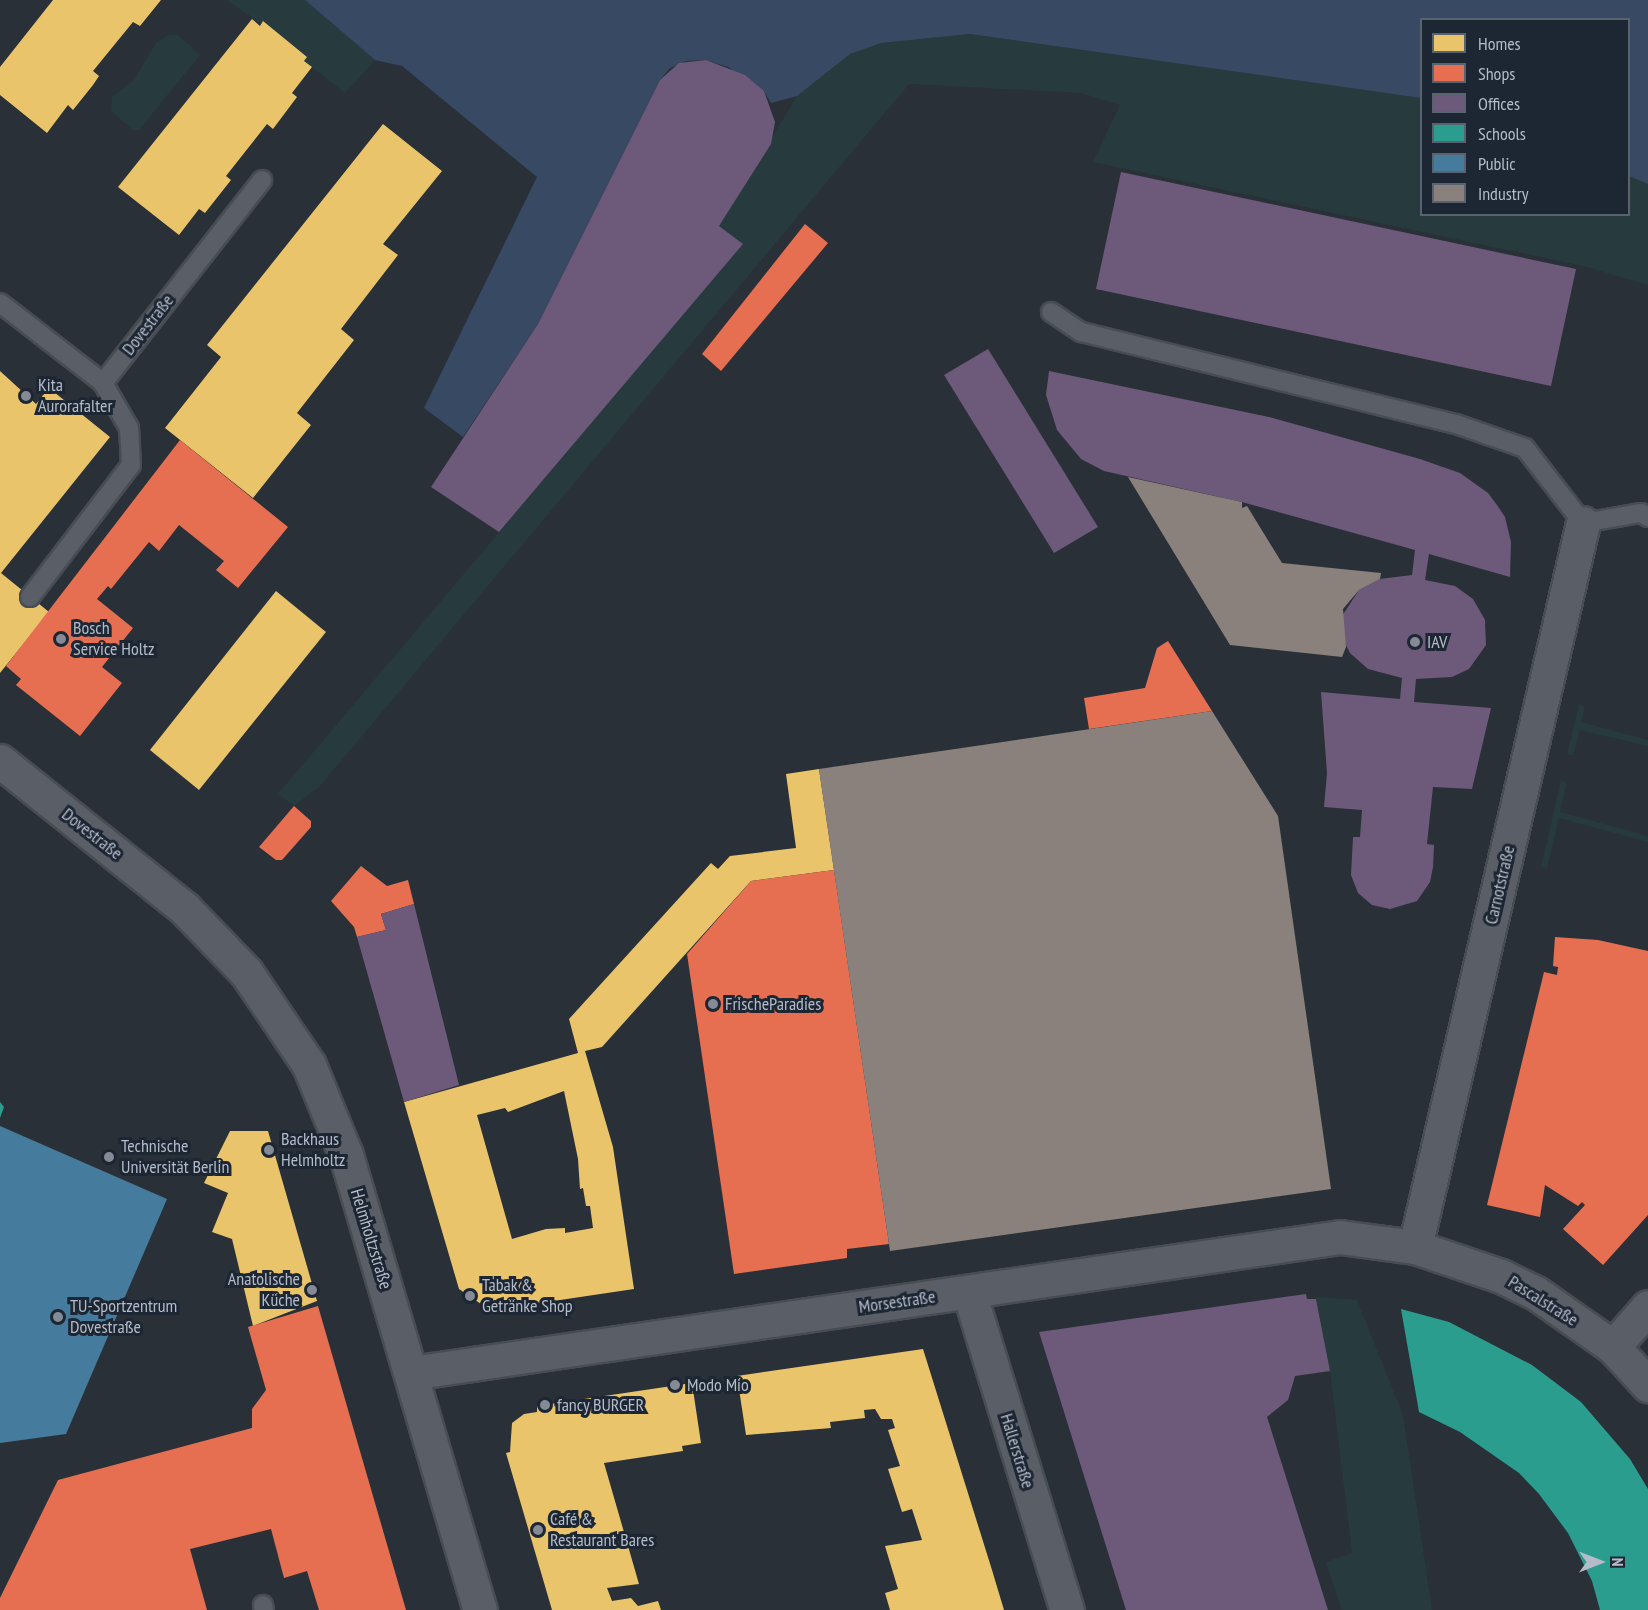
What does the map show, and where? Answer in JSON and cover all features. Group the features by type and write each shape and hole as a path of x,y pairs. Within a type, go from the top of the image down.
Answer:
{"street":[{"name":"Carnotstraße","path":"1415,1247 1584,523"},
{"name":"Dovestraße","path":"0,761 184,908"},
{"name":"Helmholtzstraße","path":"184,908 246,972 309,1065 346,1155 480,1610"},
{"name":"Morsestraße","path":"411,1373 1340,1237 1383,1242"},
{"name":"Pascalstraße","path":"1383,1242 1415,1247 1502,1276 1536,1293 1613,1347 1648,1385"},
{"name":"Hallerstraße","path":"969,1292 1067,1610"},
{"path":"1613,1347 1648,1307"}],"lane":[{"name":"Dovestraße","path":"103,383 262,180"},
{"path":"0,303 103,383 129,428 131,465 30,597"},
{"path":"1051,312 1081,332 1456,424 1525,448 1584,523 1641,513 1648,517"}],"green space":[{"path":"227,0 305,0 375,60 345,93 304,61 307,56"},
{"path":"170,34 178,35 200,55 139,130 133,130 111,111 112,97 134,80 156,43"},
{"path":"970,34 1420,98 1420,216 1630,216 1630,176 1648,184 1648,285 1583,266 1093,162 1120,105 1081,93 909,84 319,787 294,806 278,794 743,244 719,226 797,96 850,54 881,43"},
{"path":"1579,704 1585,707 1581,722 1648,740 1648,746 1580,730 1573,755 1567,755"},
{"path":"1561,781 1567,782 1560,812 1634,832 1648,837 1648,842 1559,818 1547,868 1541,867"},
{"path":"1316,1297 1357,1300 1403,1415 1432,1610 1342,1610 1326,1562 1352,1553 1330,1371"}],"water":[{"path":"305,0 1648,0 1648,184 1630,176 1630,18 1420,18 1420,98 970,34 881,43 850,54 797,96 771,103 764,91 728,67 706,60 686,61 670,68 660,80 538,324 463,437 424,408 537,177 402,66 375,60"}],"building: Homes":[{"path":"53,0 161,0 140,26 133,22 93,71 99,76 93,85 73,110 68,105 47,133 0,95 0,67"},
{"path":"252,19 260,26 263,21 307,57 304,61 312,67 292,93 297,97 273,129 267,124 226,176 231,180 205,213 199,209 179,235 118,187"},
{"path":"383,124 442,171 383,244 398,255 341,329 354,340 297,413 311,425 253,498 165,428 221,357 207,345"},
{"path":"0,371 36,404 49,388 110,437 1,573 49,612 0,673"},
{"path":"276,591 326,632 199,790 150,750"},
{"path":"819,769 834,870 751,881 602,1047 585,1051 613,1147 634,1289 492,1310 484,1306 459,1289 404,1102 578,1053 569,1019 711,863 718,869 730,856 796,848 786,774","holes":["564,1091 578,1159 580,1189 583,1188 586,1206 590,1206 593,1228 565,1233 565,1228 546,1229 512,1239 477,1115 505,1108 508,1112"]},
{"path":"230,1131 268,1131 317,1301 253,1326 232,1239 212,1232 228,1193 204,1183"},
{"path":"923,1349 1004,1610 890,1610 885,1593 898,1589 885,1546 922,1540 912,1509 902,1512 888,1469 900,1466 888,1430 895,1428 892,1419 881,1419 875,1409 864,1410 865,1418 830,1422 831,1428 746,1435 737,1376"},
{"path":"692,1383 701,1443 682,1446 683,1451 604,1463 639,1584 607,1588 612,1601 631,1598 638,1606 658,1601 661,1610 552,1610 506,1453 510,1452 512,1423 524,1414 537,1412 537,1406"}],"building: Shops":[{"path":"805,224 828,243 721,371 702,354"},
{"path":"180,440 288,527 238,588 216,570 224,561 179,525 159,551 149,542 111,589 108,586 97,599 133,628 102,667 122,683 80,736 16,685 21,679 6,666"},
{"path":"1168,641 1212,711 1089,729 1084,698 1145,688 1157,648"},
{"path":"294,806 311,821 311,827 282,860 276,860 259,847"},
{"path":"361,866 387,886 408,880 414,904 381,914 386,930 357,937 354,927 331,901"},
{"path":"834,870 889,1244 847,1249 847,1258 734,1274 687,954 751,881"},
{"path":"1555,937 1598,940 1648,951 1648,1215 1603,1265 1563,1229 1585,1205 1582,1202 1578,1206 1545,1185 1540,1217 1487,1205 1544,972 1557,975 1558,967 1553,966"},
{"path":"318,1306 406,1610 319,1610 307,1571 284,1578 271,1529 190,1549 207,1610 0,1610 0,1598 58,1480 252,1428 252,1409 266,1390 248,1327"}],"building: Offices":[{"path":"706,60 745,75 764,91 775,122 771,144 719,226 743,244 499,532 431,487 538,324 660,80 679,63"},
{"path":"1121,172 1576,269 1551,386 1096,289"},
{"path":"988,349 1098,527 1054,553 944,375"},
{"name":"IAV","path":"1049,371 1269,417 1420,459 1460,473 1488,493 1497,505 1505,517 1511,542 1510,577 1429,554 1425,580 1455,586 1473,599 1485,620 1486,645 1469,669 1452,677 1416,679 1414,702 1491,708 1472,789 1433,787 1427,844 1434,845 1433,867 1430,882 1417,901 1390,909 1372,905 1358,893 1351,875 1353,837 1360,837 1362,810 1324,807 1327,773 1321,692 1400,699 1402,678 1368,669 1350,653 1343,639 1342,616 1359,590 1380,579 1412,575 1415,550 1242,502 1104,471 1081,459 1057,430 1046,395"},
{"path":"414,904 459,1085 404,1102 357,937 386,930 381,914"},
{"path":"1306,1294 1307,1299 1316,1299 1330,1371 1295,1376 1288,1400 1267,1417 1328,1610 1126,1610 1039,1332"}],"building: Schools":[{"path":"0,1102 4,1107 0,1118"},
{"path":"1401,1309 1449,1322 1532,1365 1581,1402 1630,1459 1648,1489 1648,1610 1600,1610 1592,1581 1568,1533 1539,1494 1519,1473 1460,1432 1419,1412"}],"building: Public":[{"name":"TU-Sportzentrum Dovestraße","path":"0,1126 167,1199 66,1434 0,1443"}],"building: Industry":[{"path":"1128,477 1242,502 1242,508 1247,506 1282,563 1381,573 1380,579 1359,590 1343,609 1346,647 1342,657 1230,645"},
{"path":"1212,711 1278,816 1331,1189 890,1251 819,769"}],"place":[{"name":"Kita Aurorafalter","path":"26,396"},
{"name":"Bosch Service Holtz","path":"61,639"},
{"name":"IAV","path":"1415,642"},
{"name":"FrischeParadies","path":"713,1004"},
{"name":"Backhaus Helmholtz","path":"269,1150"},
{"name":"Technische Universität Berlin","path":"109,1157"},
{"name":"Anatolische Küche","path":"312,1290"},
{"name":"Tabak & Getränke Shop","path":"470,1296"},
{"name":"TU-Sportzentrum Dovestraße","path":"58,1317"},
{"name":"Modo Mio","path":"675,1385"},
{"name":"fancy BURGER","path":"545,1405"},
{"name":"Café & Restaurant Bares","path":"538,1530"}]}
